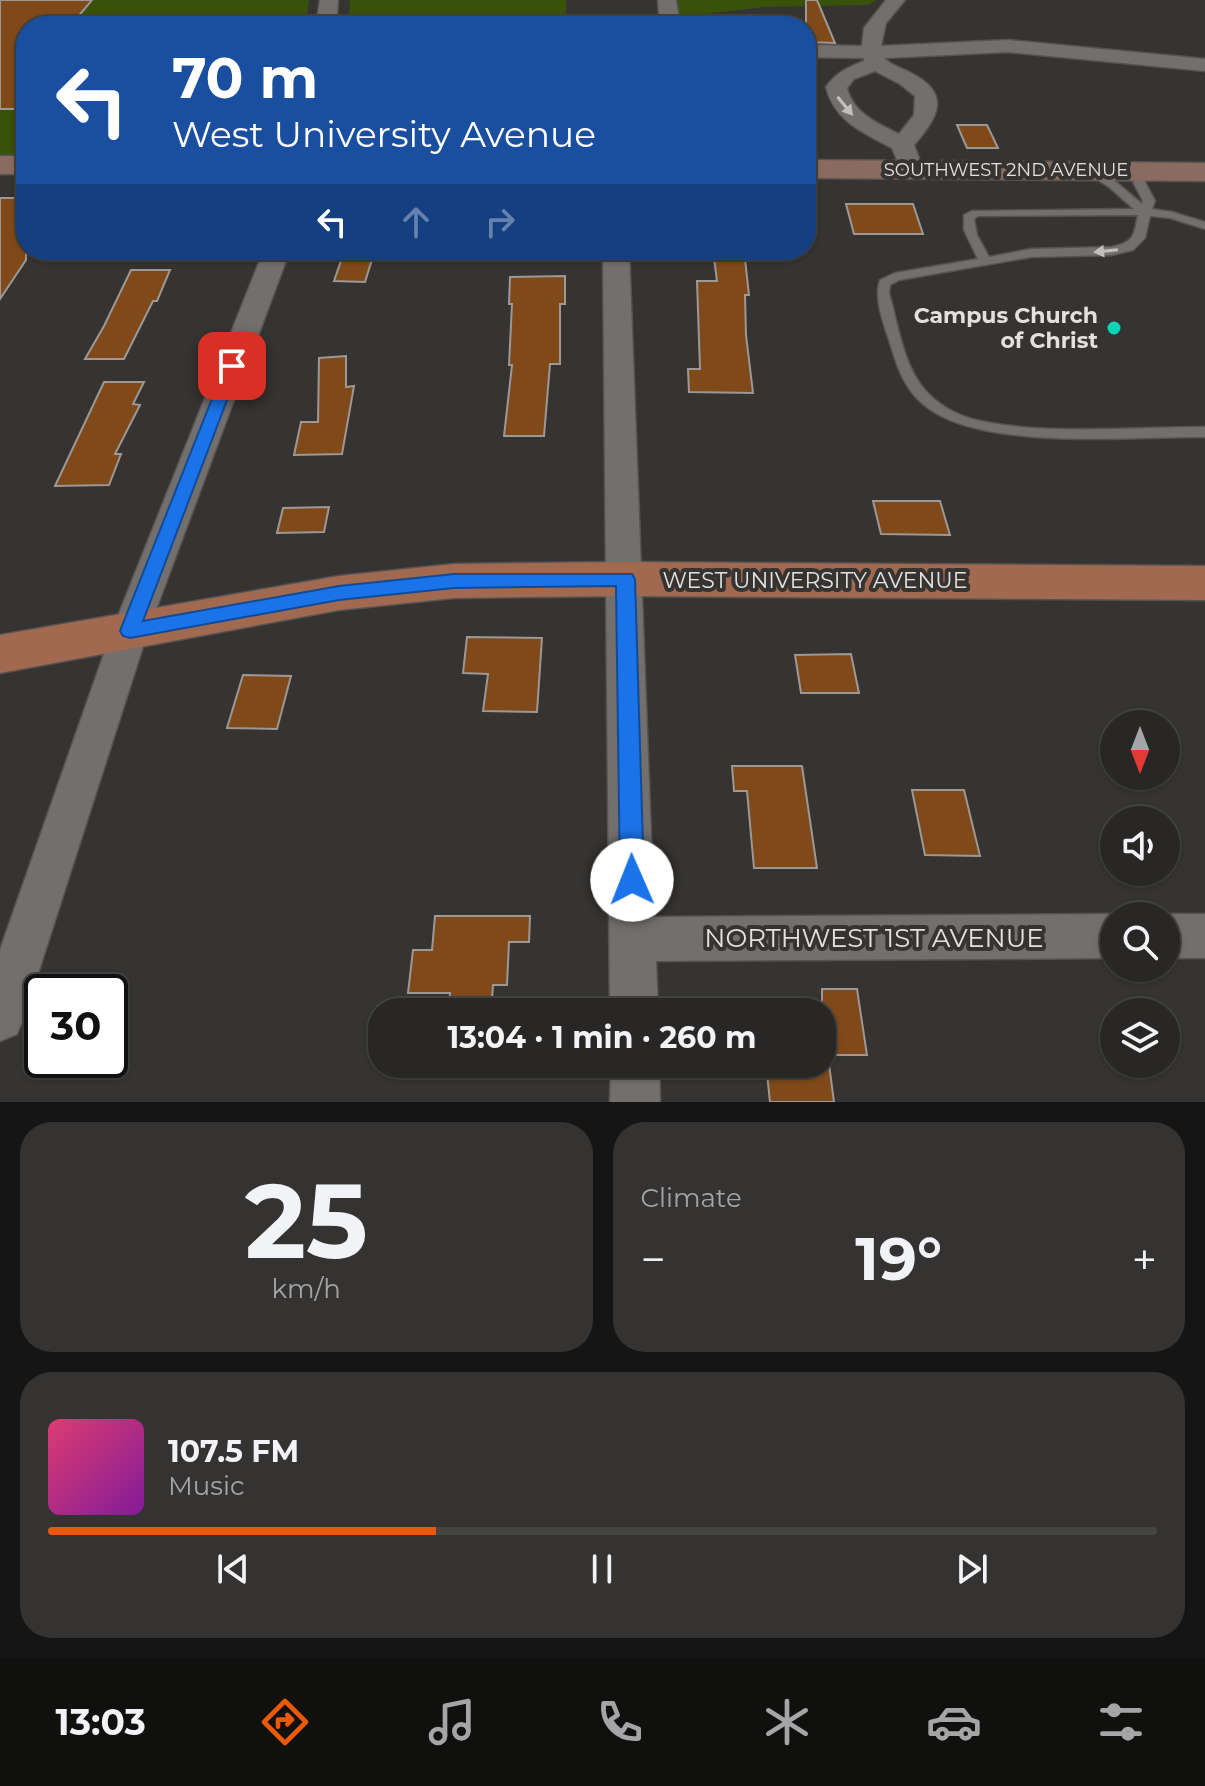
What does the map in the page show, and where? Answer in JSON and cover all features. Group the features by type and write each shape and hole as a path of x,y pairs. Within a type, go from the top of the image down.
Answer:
{"main road":[{"name":"SOUTHWEST 2ND AVENUE","path":"816,168 906,157 1090,170 1205,172"},
{"name":"WEST UNIVERSITY AVENUE","path":"0,654 339,593 454,581 625,579 1205,583"}],"street":[{"path":"874,58 841,78 836,87 837,99 906,157 929,112 928,101 912,82 874,58 869,37 875,22 896,0"},
{"path":"816,52 874,58 1008,46 1205,65"},
{"path":"0,1017 130,631 273,260"},
{"path":"616,260 634,998"},
{"name":"NORTHWEST 1ST AVENUE","path":"633,939 1100,936"},
{"path":"1180,936 1205,936"},
{"path":"635,1078 635,1102"}],"lane":[{"path":"1090,170 1113,182 1129,201 1145,212"},
{"path":"1144,171 1139,182 1149,201 1139,238 1129,247 1112,251 1031,253 895,277 884,283 883,293 906,371 919,393 943,412 971,423 1021,429 1205,432"},
{"path":"985,261 968,230 968,217 976,213 1145,212 1172,215 1205,226"}],"green space":[{"path":"0,0 309,0 307,16 16,16 16,159 0,159"},
{"path":"350,0 566,0 566,16 349,16"},
{"path":"678,0 877,0 868,5 763,7 679,16"}],"building":[{"path":"0,0 92,0 79,16 16,16 16,109 0,109"},
{"path":"806,0 817,0 835,43 816,42 816,16 806,16"},
{"path":"957,125 987,125 998,148 967,148"},
{"path":"0,198 16,198 16,260 26,260 0,299"},
{"path":"846,204 913,204 923,234 854,234"},
{"path":"341,260 372,260 365,282 334,281"},
{"path":"714,260 745,260 749,295 745,295 746,335 753,393 689,392 688,369 700,369 697,281 717,281"},
{"path":"131,270 170,270 157,301 153,301 124,359 85,359 104,326"},
{"path":"565,276 565,304 560,304 560,364 550,364 544,436 504,436 512,365 509,365 510,277"},
{"path":"346,356 346,387 354,386 342,454 294,455 301,422 318,422 319,358"},
{"path":"104,382 144,382 133,404 140,405 115,454 121,454 109,485 55,486"},
{"path":"873,501 940,501 950,535 881,534"},
{"path":"329,507 324,532 277,533 283,508"},
{"path":"467,637 542,638 537,712 483,711 488,674 463,673"},
{"path":"851,654 859,693 801,693 795,655"},
{"path":"243,675 291,676 277,729 227,728"},
{"path":"732,766 802,766 817,868 754,868 747,791 734,791"},
{"path":"912,790 964,790 980,856 925,855"},
{"path":"435,916 530,916 529,942 509,942 507,985 493,985 492,998 449,998 450,993 408,993 413,950 432,950"},
{"path":"822,989 857,989 867,1055 836,1055 836,998 822,998"},
{"path":"767,1078 831,1078 834,1102 770,1102"}],"place":[{"name":"Campus Church of Christ","path":"1114,328"}],"route":[{"path":"232,366 130,631 339,593 454,581 625,579 632,880"}]}
